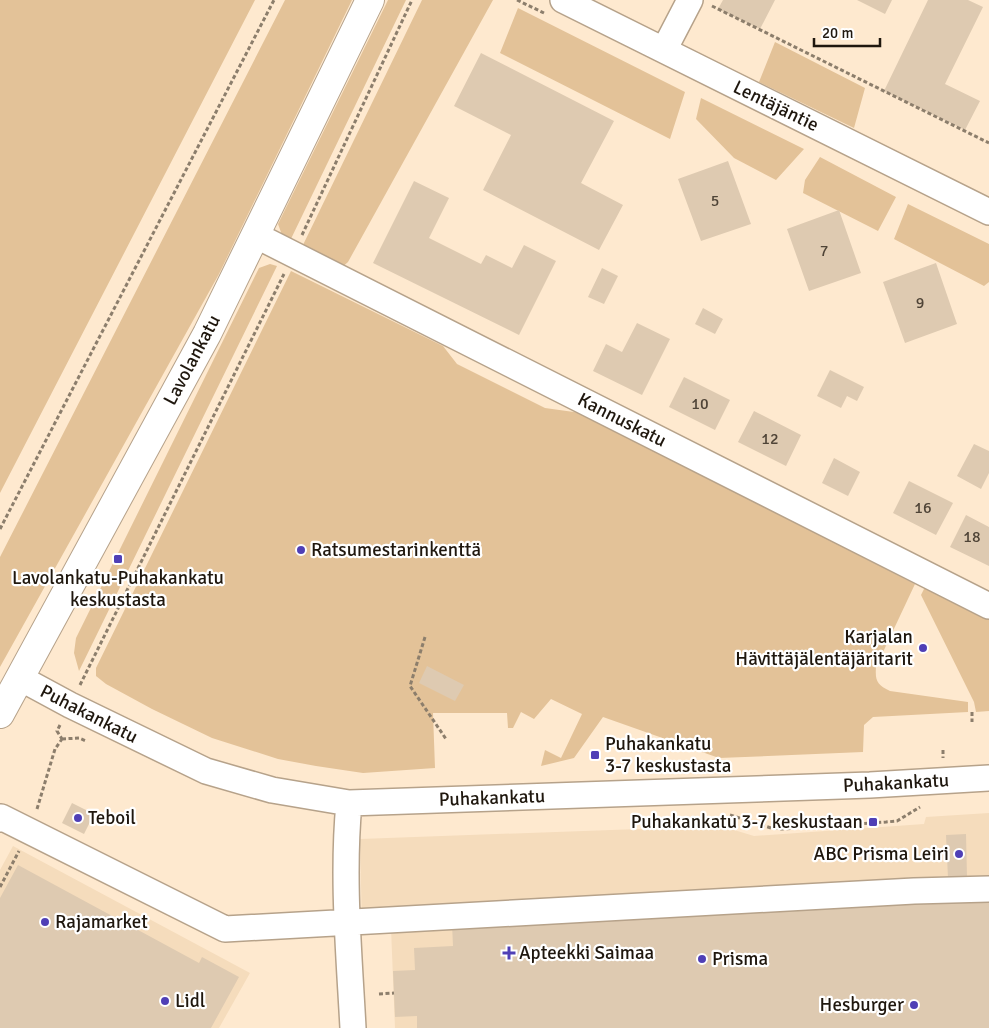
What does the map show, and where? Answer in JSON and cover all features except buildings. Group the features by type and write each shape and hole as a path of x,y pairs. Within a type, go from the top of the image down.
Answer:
{"main road":[{"name":"Lavolankatu","path":"0,714 207,334 370,0"}],"street":[{"name":"Lentäjäntie","path":"562,0 989,212"},
{"path":"664,50 698,2"},
{"name":"Kannuskatu","path":"255,235 989,606"},
{"name":"Puhakankatu","path":"20,678 70,706 206,771 272,790 349,803 989,778"},
{"path":"349,803 347,822 347,922 353,1028"},
{"path":"0,819 1,817 224,929 914,891 989,889"}],"path":[{"path":"0,529 274,0"},
{"path":"62,739 57,731 293,254 412,0"},
{"path":"698,2 989,143"},
{"path":"425,637 410,686 446,739"},
{"path":"972,712 972,722"},
{"path":"379,994 394,993"}],"shaded area":[{"path":"0,0 255,0 0,493"},
{"path":"285,0 352,0 219,274 0,667 0,557"},
{"path":"388,0 406,0 289,243 282,235 278,224"},
{"path":"422,0 493,0 348,262 340,269 302,247"},
{"path":"518,8 685,92 670,139 500,53"},
{"path":"775,42 865,88 854,128 759,82"},
{"path":"701,98 804,149 776,180 734,158 696,119"},
{"path":"820,157 896,197 878,231 803,193 805,180"},
{"path":"908,204 989,244 989,282 984,286 894,239"},
{"path":"270,264 277,266 79,671 74,653 76,638 259,268"},
{"path":"291,271 443,346 457,364 545,408 581,413 915,584 876,667 878,682 882,687 890,691 968,702 968,712 873,717 864,725 863,752 719,758 603,717 574,758 541,766 545,750 561,758 582,714 551,699 534,719 521,712 513,728 508,728 507,713 433,713 435,768 363,773 278,759 212,738 106,684 96,676 96,668"},
{"path":"925,587 989,619 989,711 976,712 974,702 921,595"},
{"path":"989,813 989,1028 395,1028 391,928 362,928 360,839 721,826 754,836 924,824 926,817"},
{"path":"13,846 250,973 219,1028 0,1028 0,870"}],"place":[{"name":"Ratsumestarinkenttä","path":"301,550"},
{"name":"Lavolankatu-Puhakankatu keskustasta","path":"118,559"},
{"name":"Karjalan Hävittäjälentäjäritarit","path":"923,648"},
{"name":"Puhakankatu 3-7 keskustasta","path":"595,755"},
{"name":"Teboil","path":"78,818"},
{"name":"Puhakankatu 3-7 keskustaan","path":"873,822"},
{"name":"ABC Prisma Leiri","path":"959,854"},
{"name":"Rajamarket","path":"45,922"},
{"name":"Apteekki Saimaa","path":"509,953"},
{"name":"Prisma","path":"702,959"},
{"name":"Lidl","path":"165,1001"},
{"name":"Hesburger","path":"914,1005"}]}
